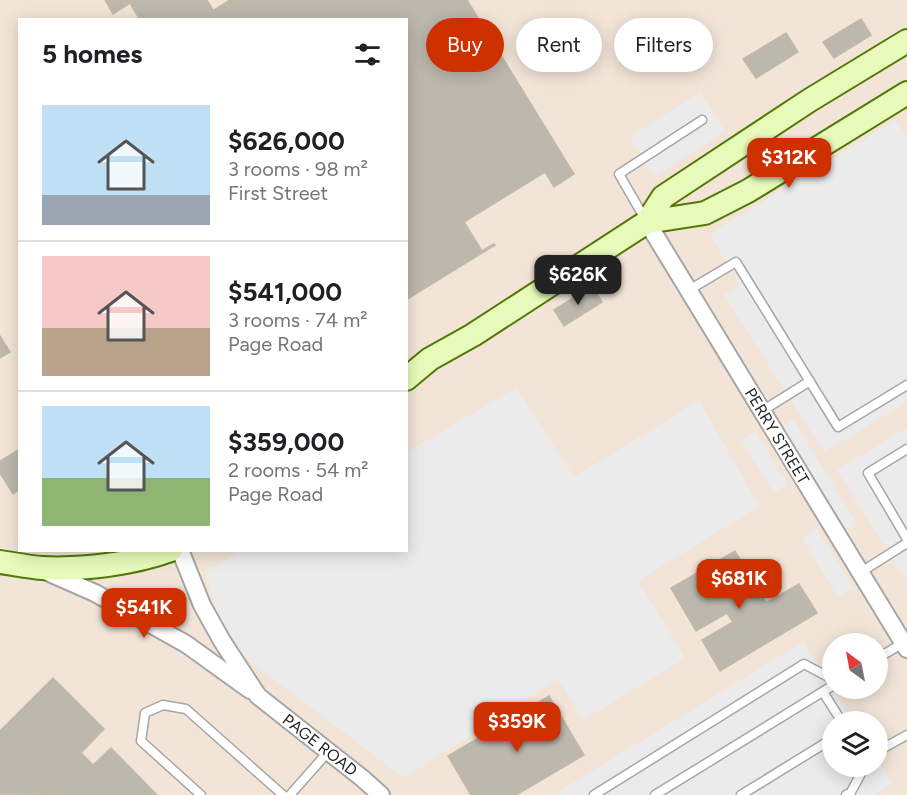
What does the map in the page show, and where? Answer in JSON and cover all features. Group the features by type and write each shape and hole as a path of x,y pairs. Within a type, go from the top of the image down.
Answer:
{"street":[{"path":"647,222 663,196 810,100 907,41"},
{"path":"408,377 430,359 473,335 647,222 705,213 748,191 907,93"},
{"name":"PERRY STREET","path":"647,222 905,646"},
{"path":"0,562 38,568 64,569 111,564 166,552"},
{"name":"PAGE ROAD","path":"181,552 202,605 222,641 258,696"},
{"name":"PAGE ROAD","path":"38,568 95,593 186,644 258,696 381,795"}],"lane":[{"path":"647,222 619,174 702,120"},
{"path":"689,290 736,262 838,427 907,384"},
{"path":"762,411 810,381"},
{"path":"861,573 907,541 868,473 907,449"},
{"path":"888,654 905,646"},
{"path":"594,795 804,664 822,674"},
{"path":"655,795 822,693"},
{"path":"201,795 141,741 146,713 163,705 186,709 283,795"},
{"path":"888,745 907,735"},
{"path":"741,795 822,745"},
{"path":"290,795 328,752"},
{"path":"846,795 851,792 859,777"}],"shaded area":[{"path":"0,0 907,0 907,795 0,795"},
{"path":"700,92 725,131 655,176 630,137"},
{"path":"895,120 907,137 907,402 824,452 724,295 740,286 710,234"},
{"path":"516,388 574,477 699,401 759,506 638,581 685,658 583,720 558,679 404,778 241,654 217,612 205,572 239,552 408,552 408,451"},
{"path":"793,420 857,524 842,533 779,429"},
{"path":"907,428 907,582 837,470"},
{"path":"755,431 788,484 774,493 741,440"},
{"path":"816,528 853,588 838,597 802,537"},
{"path":"803,642 822,672 822,699 839,699 847,711 822,711 822,777 888,777 892,784 874,795 553,795"}],"building":[{"path":"105,0 207,0 213,10 201,18 139,18 130,3 113,14"},
{"path":"230,0 467,0 478,18 426,18 426,72 504,72 504,60 574,174 554,187 545,172 464,222 482,251 495,245 408,299 408,18 201,18"},
{"path":"861,19 871,35 834,58 823,42"},
{"path":"786,33 798,52 756,78 743,59"},
{"path":"592,286 602,302 564,326 554,310"},
{"path":"0,336 10,352 0,358"},
{"path":"18,450 18,490 13,494 0,473 0,461"},
{"path":"735,551 766,603 799,584 817,613 720,671 702,640 733,622 727,613 696,631 671,588"},
{"path":"53,678 104,729 81,753 93,765 111,748 157,795 0,794 0,731"},
{"path":"549,696 584,755 516,795 471,795 448,756"}]}
